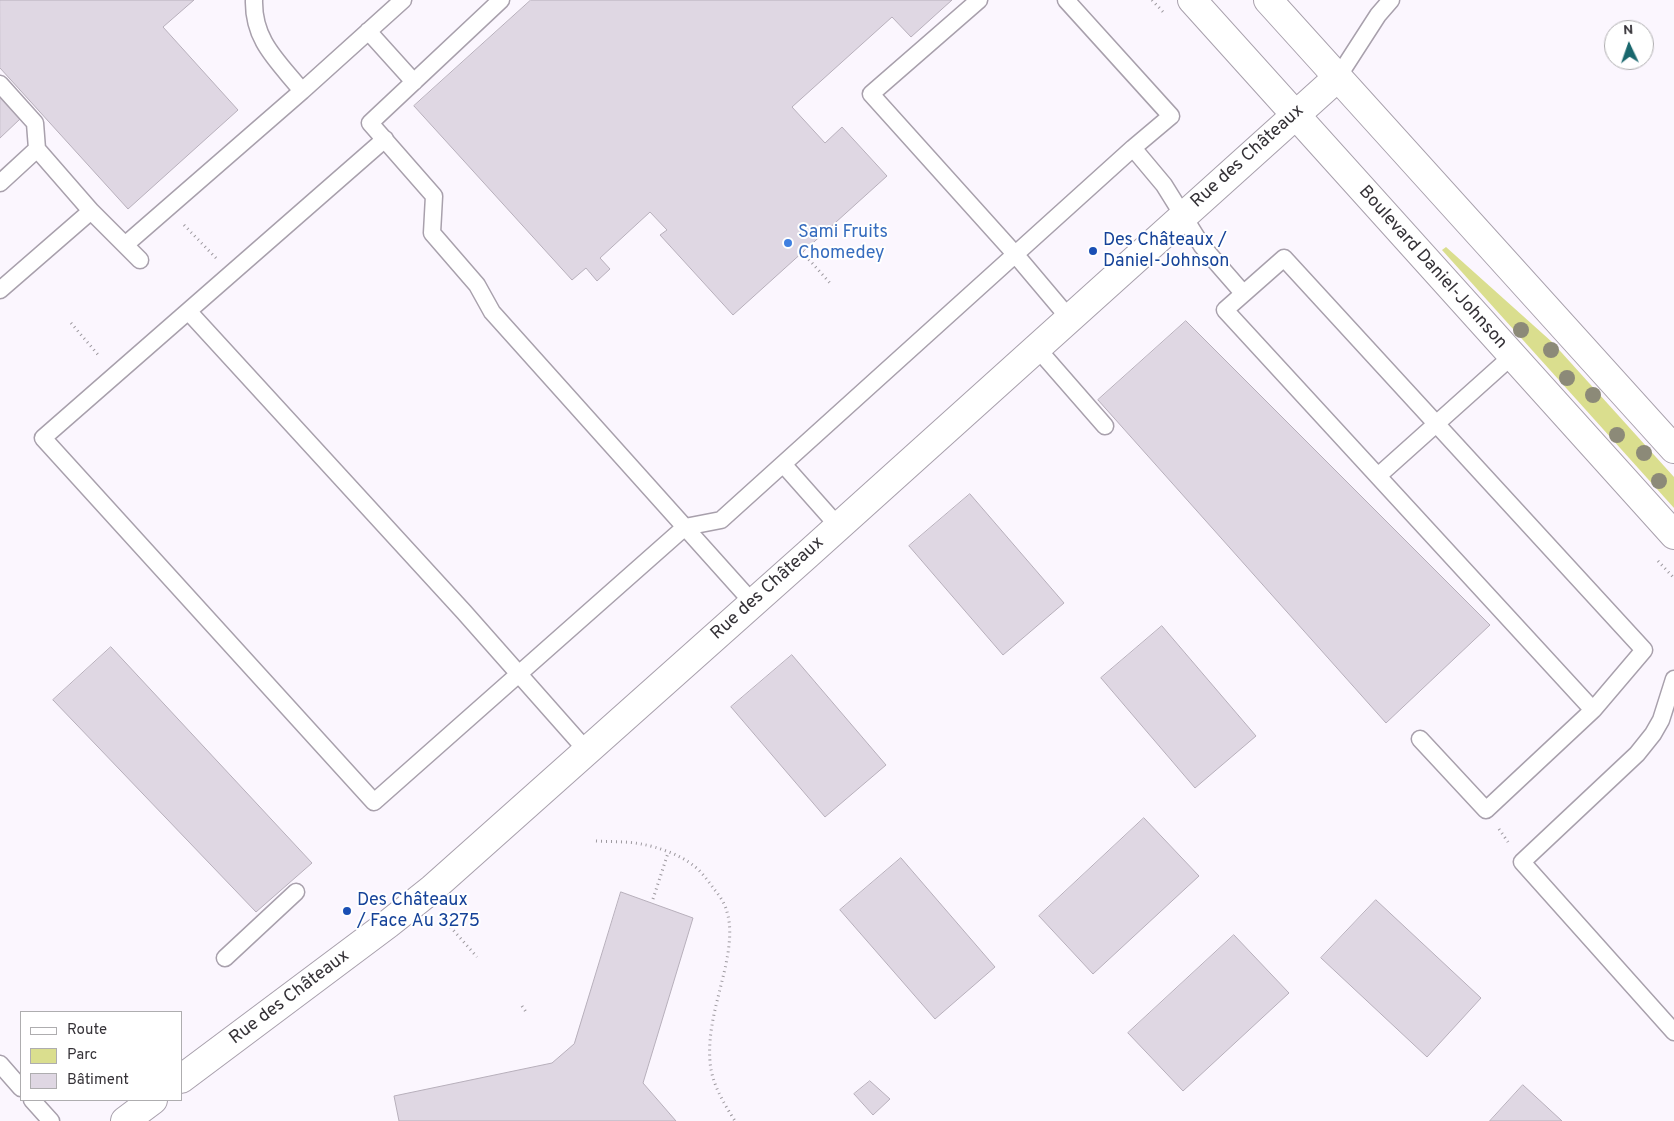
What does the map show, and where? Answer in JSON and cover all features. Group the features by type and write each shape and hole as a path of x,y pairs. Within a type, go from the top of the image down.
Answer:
{"street":[{"name":"Boulevard Daniel-Johnson","path":"1192,0 1674,535"},
{"path":"1268,0 1674,450"},
{"name":"Rue des Châteaux","path":"182,1078 409,909 753,603 1338,77"},
{"path":"125,1121 152,1101"}],"lane":[{"path":"254,0 256,25 261,38 302,91"},
{"path":"125,245 403,0"},
{"path":"501,0 370,123 434,196 432,233 478,285 492,312 753,603"},
{"path":"979,0 871,94 1015,254 1069,318"},
{"path":"385,139 44,438 374,802 685,527 721,520 1133,148 1171,116 1066,0"},
{"path":"1338,77 1378,15 1391,0"},
{"path":"368,31 414,82"},
{"path":"0,84 35,123 37,149 91,212 140,260"},
{"path":"1133,148 1164,185 1202,246 1243,292"},
{"path":"0,183 37,149"},
{"path":"0,290 91,212"},
{"path":"1420,739 1486,810 1593,710 1644,650 1284,258 1243,292 1225,310 1593,710"},
{"path":"188,312 587,751"},
{"path":"1036,347 1105,426"},
{"path":"1378,476 1512,356"},
{"path":"783,464 838,526"},
{"path":"1674,679 1671,696 1661,720 1653,734 1637,754 1522,862 1674,1032"},
{"path":"224,958 296,892"},
{"path":"0,1064 20,1087"},
{"path":"33,1101 51,1121"}],"path":[{"path":"168,208 231,274"},
{"path":"802,252 831,284"},
{"path":"71,323 116,375"},
{"path":"1486,810 1522,862"},
{"path":"596,841 643,844 680,858 694,866 719,894 727,910 730,936 728,955 713,1014 710,1062 717,1091 735,1121"},
{"path":"653,899 668,853"},
{"path":"446,923 477,957"},
{"path":"522,1006 526,1012"}],"green space":[{"path":"1446,247 1552,342 1674,477 1674,508 1442,250"}],"building":[{"path":"0,0 194,0 163,27 238,110 128,209 0,68"},
{"path":"531,0 952,0 911,37 892,17 792,107 825,143 842,127 887,176 733,315 660,235 667,230 650,212 600,258 610,269 597,281 586,268 572,280 414,106"},
{"path":"0,96 20,119 0,138"},
{"path":"1186,321 1490,625 1386,723 1098,400"},
{"path":"970,494 1064,603 1003,655 909,546"},
{"path":"1162,626 1256,736 1195,788 1101,678"},
{"path":"111,647 312,863 256,912 53,700"},
{"path":"792,655 886,765 825,817 731,707"},
{"path":"1144,818 1199,876 1093,974 1039,916"},
{"path":"901,858 995,967 935,1019 840,910"},
{"path":"621,892 693,918 643,1083 676,1121 399,1121 394,1096 552,1063 574,1044"},
{"path":"1376,900 1481,998 1427,1057 1321,958"},
{"path":"1234,935 1289,993 1183,1091 1128,1033"},
{"path":"870,1081 890,1099 873,1115 854,1094"},
{"path":"1523,1085 1562,1121 1490,1121"}],"place":[{"name":"Sami Fruits Chomedey","path":"788,243"},
{"name":"Des Châteaux / Daniel-Johnson","path":"1093,251"},
{"name":"Des Châteaux / Face Au 3275","path":"347,911"}]}
